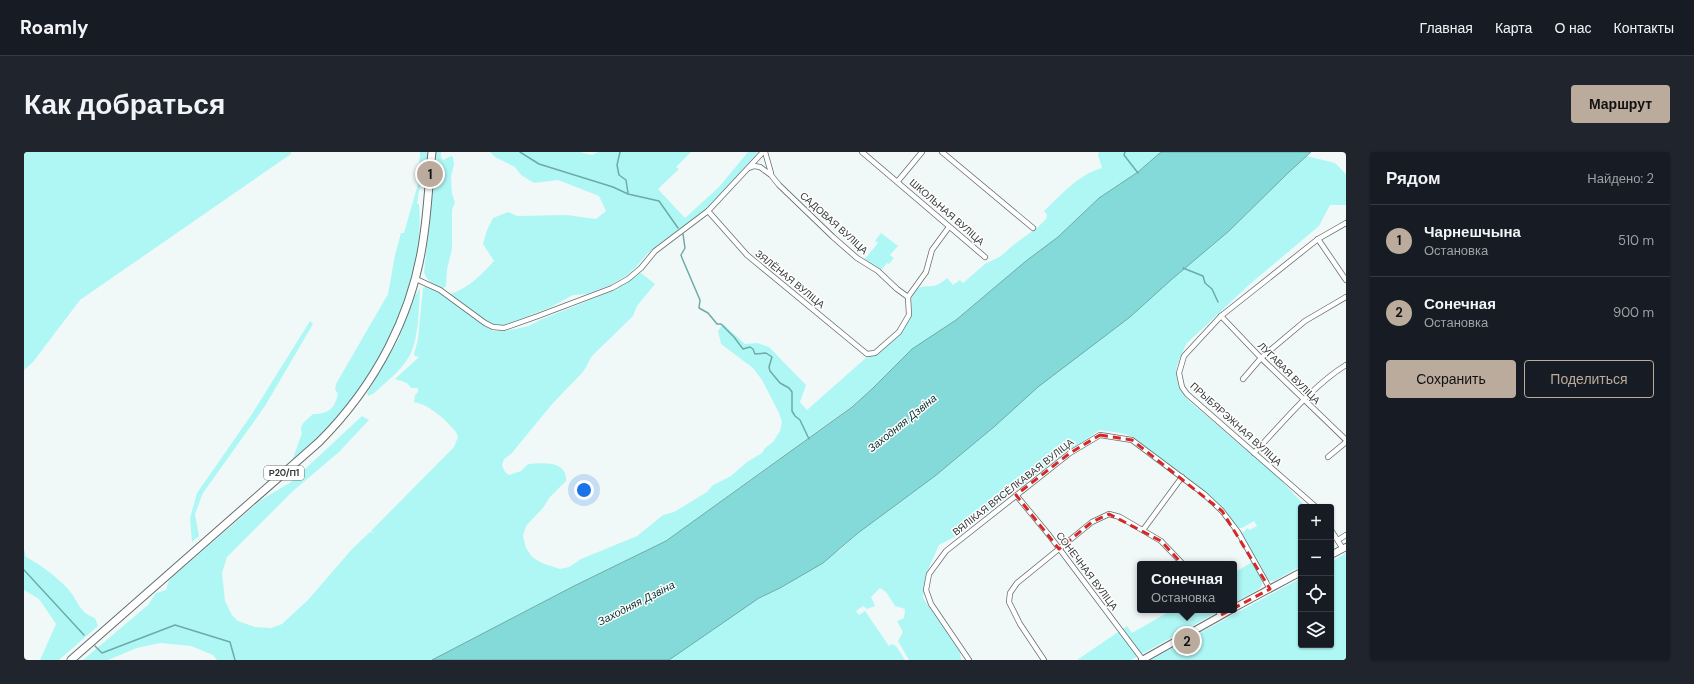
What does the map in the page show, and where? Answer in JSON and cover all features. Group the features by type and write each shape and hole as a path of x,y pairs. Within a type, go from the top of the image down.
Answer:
{"main road":[{"name":"Р20/П1","path":"71,660 319,442 345,415 375,373 406,310 416,279 424,235 432,152"},
{"path":"1334,554 1344,548"},
{"path":"1237,606 1298,574"},
{"path":"1143,660 1219,613"}],"street":[{"path":"416,279 440,290 485,323 493,327 504,328 538,316 617,285 641,268 655,251 708,211 764,152"},
{"name":"САДОВАЯ ВУЛІЦА","path":"764,152 771,175"},
{"name":"ШКОЛЬНАЯ ВУЛІЦА","path":"862,152 898,181 985,257"},
{"name":"ШКОЛЬНАЯ ВУЛІЦА","path":"898,181 922,152"},
{"path":"942,152 1033,228"},
{"name":"САДОВАЯ ВУЛІЦА","path":"749,168 754,166 760,167 771,175 779,186 833,237 857,258 878,271 897,290 908,297"},
{"name":"ЗЯЛЁНАЯ ВУЛІЦА","path":"708,211 747,255 867,354 875,353 899,332 909,315 908,297"},
{"name":"ПРЫБЯРЭЖНАЯ ВУЛІЦА","path":"1313,504 1187,394 1182,387 1179,373 1184,356 1221,316 1318,238 1346,223"},
{"path":"908,297 926,272 932,250 950,227"},
{"path":"1318,238 1346,280"},
{"path":"1243,379 1261,358 1305,321 1346,297"},
{"name":"ЛУГАВАЯ ВУЛІЦА","path":"1221,316 1261,358 1346,441"},
{"path":"1254,453 1304,400 1336,370 1346,365"},
{"name":"ВЯЛІКАЯ ВЯСЁЛКАВАЯ ВУЛІЦА","path":"969,660 931,604 928,597 927,582 929,574 946,551 1070,453 1100,435 1132,440 1204,494 1222,511 1238,532 1270,589"},
{"path":"1328,458 1346,441"},
{"path":"1143,530 1182,477"},
{"name":"СОНЕЧНАЯ ВУЛІЦА","path":"1016,495 1143,660"},
{"path":"1044,660 1020,624 1009,602 1010,593 1017,583 1092,522 1109,514 1120,517 1161,541 1179,561"},
{"path":"1334,534 1344,548"},
{"path":"1338,540 1346,535"}],"highlighted area":[{"path":"1100,435 1132,440 1222,511 1270,589 1221,615 1187,569 1161,541 1109,514 1092,522 1059,549 1016,495 1070,453"}],"shaded area":[{"path":"24,152 291,152 291,154 80,300 33,362 24,370"},
{"path":"420,152 427,152 428,154 426,172 419,191 417,204 419,204 420,230 417,255 403,305 393,330 368,376 354,397 333,423 292,461 302,433 302,425 313,414 327,412 333,407 338,393 335,390 336,384 388,294 395,255 401,233 404,233 418,184"},
{"path":"436,152 441,152 441,157 443,160 451,156 453,157 454,164 451,177 452,194 455,202 452,210 452,249 447,269 446,286 442,289 431,282 424,272 434,185 437,181"},
{"path":"490,152 580,152 592,155 598,152 691,152 676,167 679,169 658,189 685,218 719,187 748,152 758,152 703,213 660,243 626,276 611,285 587,294 573,295 549,308 504,325 482,319 450,294 469,285 494,261 483,244 487,230 493,218 508,212 517,216 567,215 596,219 606,211 599,196 558,180 534,183 521,175 515,167 495,157"},
{"path":"1099,152 1161,152 1138,172 1099,198 1058,237 1026,261 956,320 912,349 872,389 852,406 666,541 574,586 432,660 217,660 213,655 191,646 160,643 137,648 108,660 83,660 148,605 156,593 166,590 169,580 261,500 291,482 362,416 369,420 339,452 293,491 227,557 222,573 225,601 232,615 238,621 255,627 271,628 282,624 308,600 352,549 370,532 374,533 371,531 454,447 458,437 452,427 443,418 426,406 414,402 418,388 411,388 407,383 395,379 419,357 415,356 414,354 418,339 423,288 425,286 439,292 493,331 505,331 529,326 540,320 615,290 641,273 655,284 637,306 633,316 592,356 583,372 553,403 511,454 504,459 502,465 505,472 509,475 521,471 528,464 547,463 563,469 566,481 550,497 543,508 526,526 523,536 526,548 532,557 542,563 560,569 569,567 581,559 637,536 663,515 674,512 707,492 713,485 731,476 747,462 762,453 765,448 773,442 780,431 782,422 779,413 762,380 753,368 721,344 718,331 723,324 745,344 757,343 769,347 806,385 800,402 807,410 868,356 875,356 901,333 912,315 911,298 917,288 939,284 947,278 953,285 960,280 963,283 985,264 1001,256 1046,219 1047,215 1044,211 1071,186 1086,175 1102,168 1098,155"},
{"path":"1307,156 1335,163 1346,174 1346,205 1330,205 1319,226 1250,284 1186,344 1177,366 1176,373 1179,388 1188,400 1277,476 1303,504 1298,504 1298,568 1274,581 1268,581 1242,533 1248,528 1249,530 1257,526 1254,521 1242,528 1238,528 1223,509 1202,490 1133,437 1121,433 1100,430 1068,451 958,535 939,545 926,574 923,598 960,652 961,660 909,660 898,641 903,632 897,621 904,618 905,609 895,606 886,592 880,588 871,597 875,606 867,609 863,606 856,611 859,615 865,611 889,646 892,644 896,646 905,660 669,660 759,598 780,588 840,550 858,533 935,476 995,426 1038,387 1138,309 1229,231"},
{"path":"881,233 898,246 890,255 894,258 881,270 864,260 878,243 875,241"},
{"path":"420,288 417,331 410,355 393,376 373,394 368,396 367,393 400,337 399,336 415,296"},
{"path":"310,321 313,324 265,406 203,493 195,514 199,536 192,542 190,518 197,493 252,414"},
{"path":"24,548 26,557 48,571 63,584 72,593 85,613 95,618 98,626 59,660 40,660 56,624 39,599 24,590"},
{"path":"1346,553 1346,660 1150,660 1298,580 1298,648 1334,648 1334,560"},
{"path":"1252,562 1262,579 1262,585 1259,589 1237,601 1237,571"},
{"path":"1167,613 1216,613 1131,660 1077,660 1127,626 1132,633"}],"water":[{"name":"Заходняя Дзвіна","path":"1161,152 1311,152 1229,231 1130,317 1038,387 995,426 935,476 858,533 823,563 780,588 759,598 669,660 432,660 574,586 666,541 852,407 912,349 956,320 1026,261 1058,237 1099,198 1138,172"}],"waterway":[{"path":"520,152 539,164 613,187 628,194 659,201 678,228"},
{"path":"620,152 617,165 619,175 626,180 628,193"},
{"path":"1125,152 1124,155 1138,173"},
{"path":"683,234 685,248 681,255 700,300 699,308 708,313 717,324 721,324 743,349 750,347 753,349 755,354 766,353 772,357 769,367 770,371 780,383 789,388 792,392 792,411 800,420 809,439"},
{"path":"1183,268 1203,276 1205,283 1212,289 1218,302"},
{"path":"24,570 84,635"},
{"path":"95,646 102,653 175,625 230,642 235,660"}],"place":[{"name":"Чарнешчына","path":"430,174"},
{"name":"Сонечная","path":"1187,641"}]}
